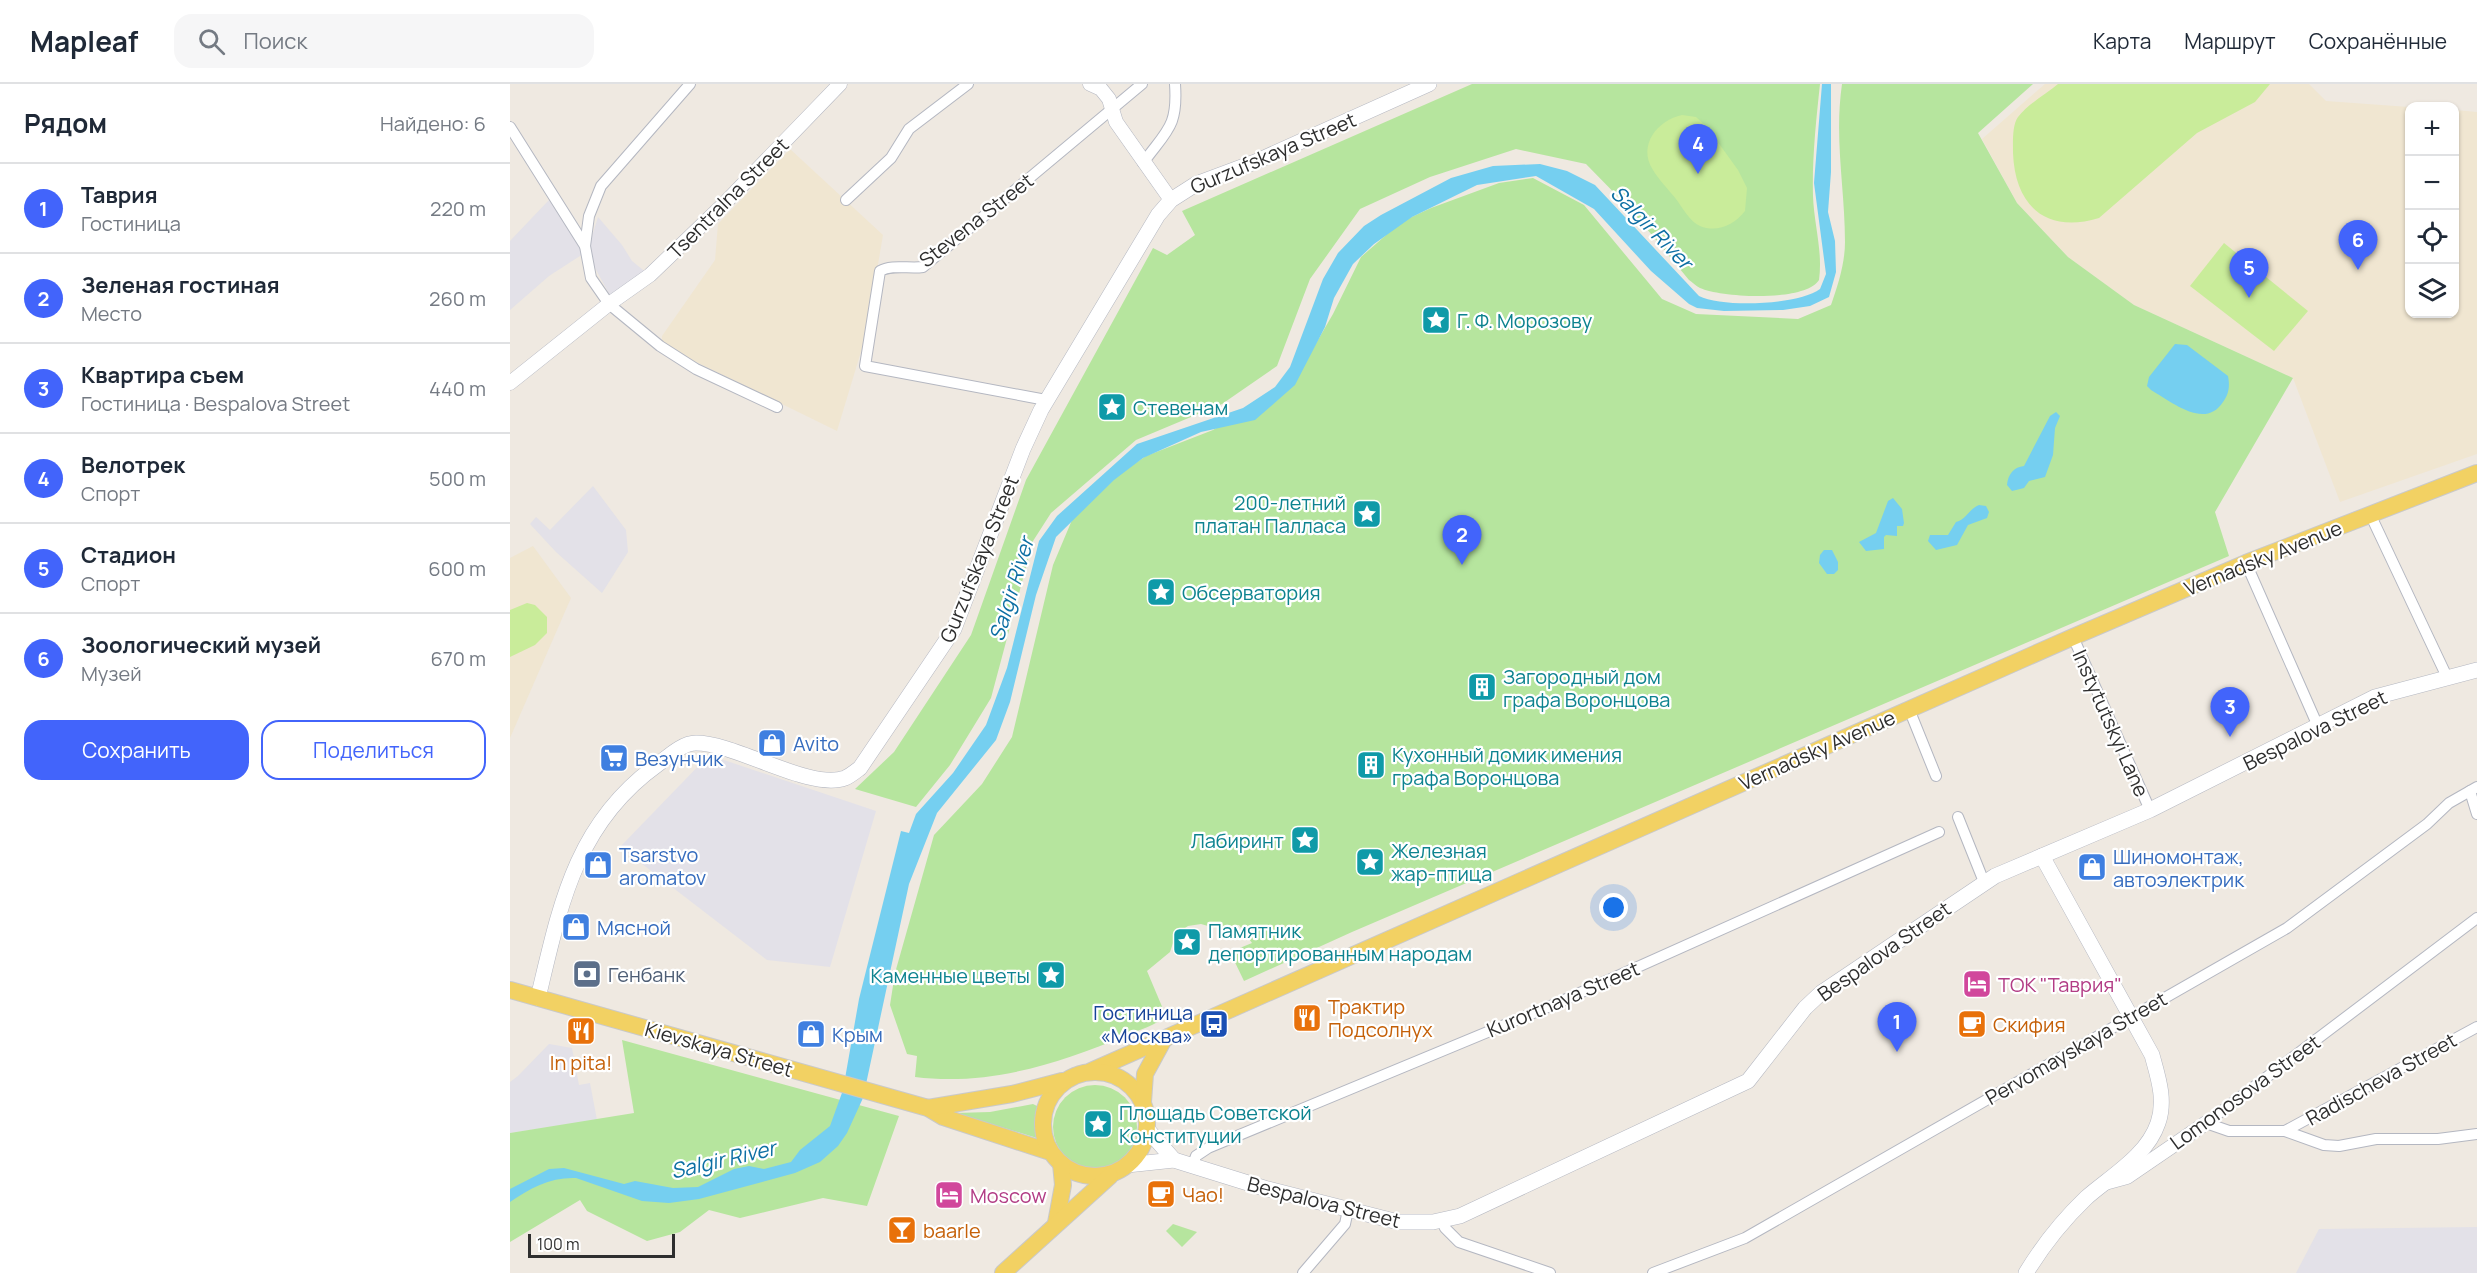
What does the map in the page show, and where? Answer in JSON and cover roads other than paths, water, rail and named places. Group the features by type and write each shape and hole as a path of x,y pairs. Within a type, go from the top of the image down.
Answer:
{"main road":[{"name":"Gurzufskaya Street","path":"538,998 578,858 595,828 646,773 683,746 695,742 714,746 812,777 830,780 845,778 860,768 954,629 1023,449 1046,400 1136,249 1171,200 1196,184 1255,162 1430,84"},
{"name":"Vernadsky Avenue","path":"1091,1071 2073,637 2246,564 2477,473"},
{"name":"Bespalova Street","path":"1127,1165 1174,1160 1348,1210 1406,1223 1442,1221 1460,1216 1748,1081 1804,1008 1821,993 1984,882 2150,810 2317,724 2375,697 2477,670"},
{"path":"2042,856 2132,1015 2152,1055 2160,1082 2162,1103 2158,1123 2148,1141 2132,1161 2105,1183"},
{"name":"Kievskaya Street","path":"510,990 928,1108 943,1117 1047,1151"},
{"path":"1003,1273 1056,1223 1110,1176 1127,1165 1140,1151 1147,1129 1143,1102 1145,1074 1162,1041"},
{"path":"1110,1176 1095,1178 1079,1174 1061,1164 1047,1151 1043,1129 1047,1100 1066,1080 1091,1071 1113,1074 1131,1085 1143,1102"},
{"name":"Kievskaya Street","path":"928,1108 1012,1094 1066,1080"},
{"name":"Bespalova Street","path":"1147,1129 1174,1160"},
{"path":"1056,1223 1063,1185 1061,1164"},
{"name":"Lomonosova Street","path":"2026,1273 2052,1234 2105,1183"}],"street":[{"path":"690,84 601,186 589,216 585,246 591,278 609,304 660,346 687,363 777,407"},
{"name":"Tsentralna Street","path":"510,383 609,304 650,275 779,149 840,84"},
{"path":"846,200 891,158 909,129 968,84"},
{"path":"1090,84 1101,89 1109,99 1112,111 1143,163 1171,200"},
{"name":"Stevena Street","path":"1046,400 865,366 880,271 887,267 910,269 923,267 1142,84"},
{"path":"1143,163 1174,121 1177,109 1175,84"},
{"path":"510,127 585,246"},
{"path":"2370,514 2447,677"},
{"path":"2246,564 2317,724"},
{"name":"Instytutskyi Lane","path":"2073,637 2150,810"},
{"path":"1909,709 1936,776"},
{"path":"2474,789 2477,814"},
{"name":"Pervomayskaya Street","path":"1653,1273 1745,1238 2287,928 2427,824 2449,803 2474,789"},
{"path":"1958,817 1984,882"},
{"name":"Kurortnaya Street","path":"1192,1167 1196,1156 1208,1148 1555,1004 1939,832"},
{"name":"Lomonosova Street","path":"2105,1183 2127,1178 2206,1123 2477,918"},
{"name":"Radischeva Street","path":"2285,1131 2477,1027"},
{"path":"2206,1123 2229,1131 2285,1131 2324,1144 2339,1146 2376,1139 2438,1139 2477,1134"},
{"path":"1303,1273 1345,1224 1348,1210"},
{"path":"1442,1221 1445,1228 1459,1242 1550,1273"}],"water":[{"path":"1822,84 1831,84 1831,172 1828,212 1835,241 1836,272 1829,297 1810,306 1783,310 1724,311 1697,308 1689,304 1651,271 1594,209 1536,176 1477,185 1412,217 1374,244 1353,264 1334,298 1325,327 1295,385 1255,420 1201,432 1143,458 1114,480 1056,537 1036,595 1010,702 996,740 937,813 909,884 863,1098 847,1133 838,1146 820,1162 795,1173 699,1199 669,1203 642,1201 576,1178 558,1179 541,1184 510,1202 510,1189 549,1169 564,1168 624,1184 635,1181 673,1188 698,1187 734,1169 749,1166 764,1169 791,1162 800,1150 830,1126 843,1090 859,999 901,831 909,833 916,814 953,773 986,725 1007,668 1039,541 1057,516 1137,444 1243,408 1275,387 1290,367 1323,279 1338,253 1364,226 1451,178 1493,166 1540,164 1567,171 1595,185 1699,296 1710,300 1742,303 1795,299 1820,289 1826,274 1814,183"},
{"path":"2175,344 2187,345 2228,376 2228,393 2216,410 2207,414 2188,411 2147,386 2149,377"},
{"path":"2056,412 2060,416 2055,428 2053,455 2045,477 2029,481 2024,488 2012,491 2007,485 2010,474 2024,466 2050,416"},
{"path":"1893,498 1902,509 1903,526 1897,526 1897,536 1886,535 1884,537 1884,549 1866,551 1859,542 1876,533 1888,501"},
{"path":"1979,505 1986,506 1989,512 1987,518 1968,525 1957,545 1936,550 1928,541 1930,535 1948,535 1956,522"},
{"path":"1824,550 1832,550 1838,562 1838,570 1834,574 1827,574 1819,563 1820,555"}],"place":[{"name":"Велотрек","path":"1698,174"},
{"name":"Зоологический музей","path":"2358,270"},
{"name":"Стадион","path":"2249,298"},
{"name":"Г. Ф. Морозову","path":"1436,320"},
{"name":"Стевенам","path":"1112,407"},
{"name":"200-летний платан Палласа","path":"1367,514"},
{"name":"Зеленая гостиная","path":"1462,565"},
{"name":"Обсерватория","path":"1161,592"},
{"name":"Загородный дом графа Воронцова","path":"1482,687"},
{"name":"Квартира съем","path":"2230,737"},
{"name":"Avito","path":"772,743"},
{"name":"Везунчик","path":"614,758"},
{"name":"Кухонный домик имения графа Воронцова","path":"1371,765"},
{"name":"Лабиринт","path":"1305,840"},
{"name":"Железная жар-птица","path":"1370,862"},
{"name":"Tsarstvo aromatov","path":"598,865"},
{"name":"Шиномонтаж, автоэлектрик","path":"2092,867"},
{"name":"Мясной","path":"576,927"},
{"name":"Памятник депортированным народам","path":"1187,942"},
{"name":"Генбанк","path":"587,974"},
{"name":"Каменные цветы","path":"1051,975"},
{"name":"ТОК \"Таврия\"","path":"1977,984"},
{"name":"Трактир Подсолнух","path":"1307,1018"},
{"name":"Гостиница «Москва»","path":"1214,1024"},
{"name":"Скифия","path":"1972,1024"},
{"name":"In pita!","path":"581,1031"},
{"name":"Крым","path":"811,1034"},
{"name":"Таврия","path":"1897,1052"},
{"name":"Площадь Советской Конституции","path":"1098,1124"},
{"name":"Чао!","path":"1161,1194"},
{"name":"Moscow","path":"949,1195"},
{"name":"baarle","path":"902,1230"}],"water label":[{"name":"Salgir River","path":"1652,227"},
{"name":"Salgir River","path":"1011,589"},
{"name":"Salgir River","path":"723,1159"}]}
